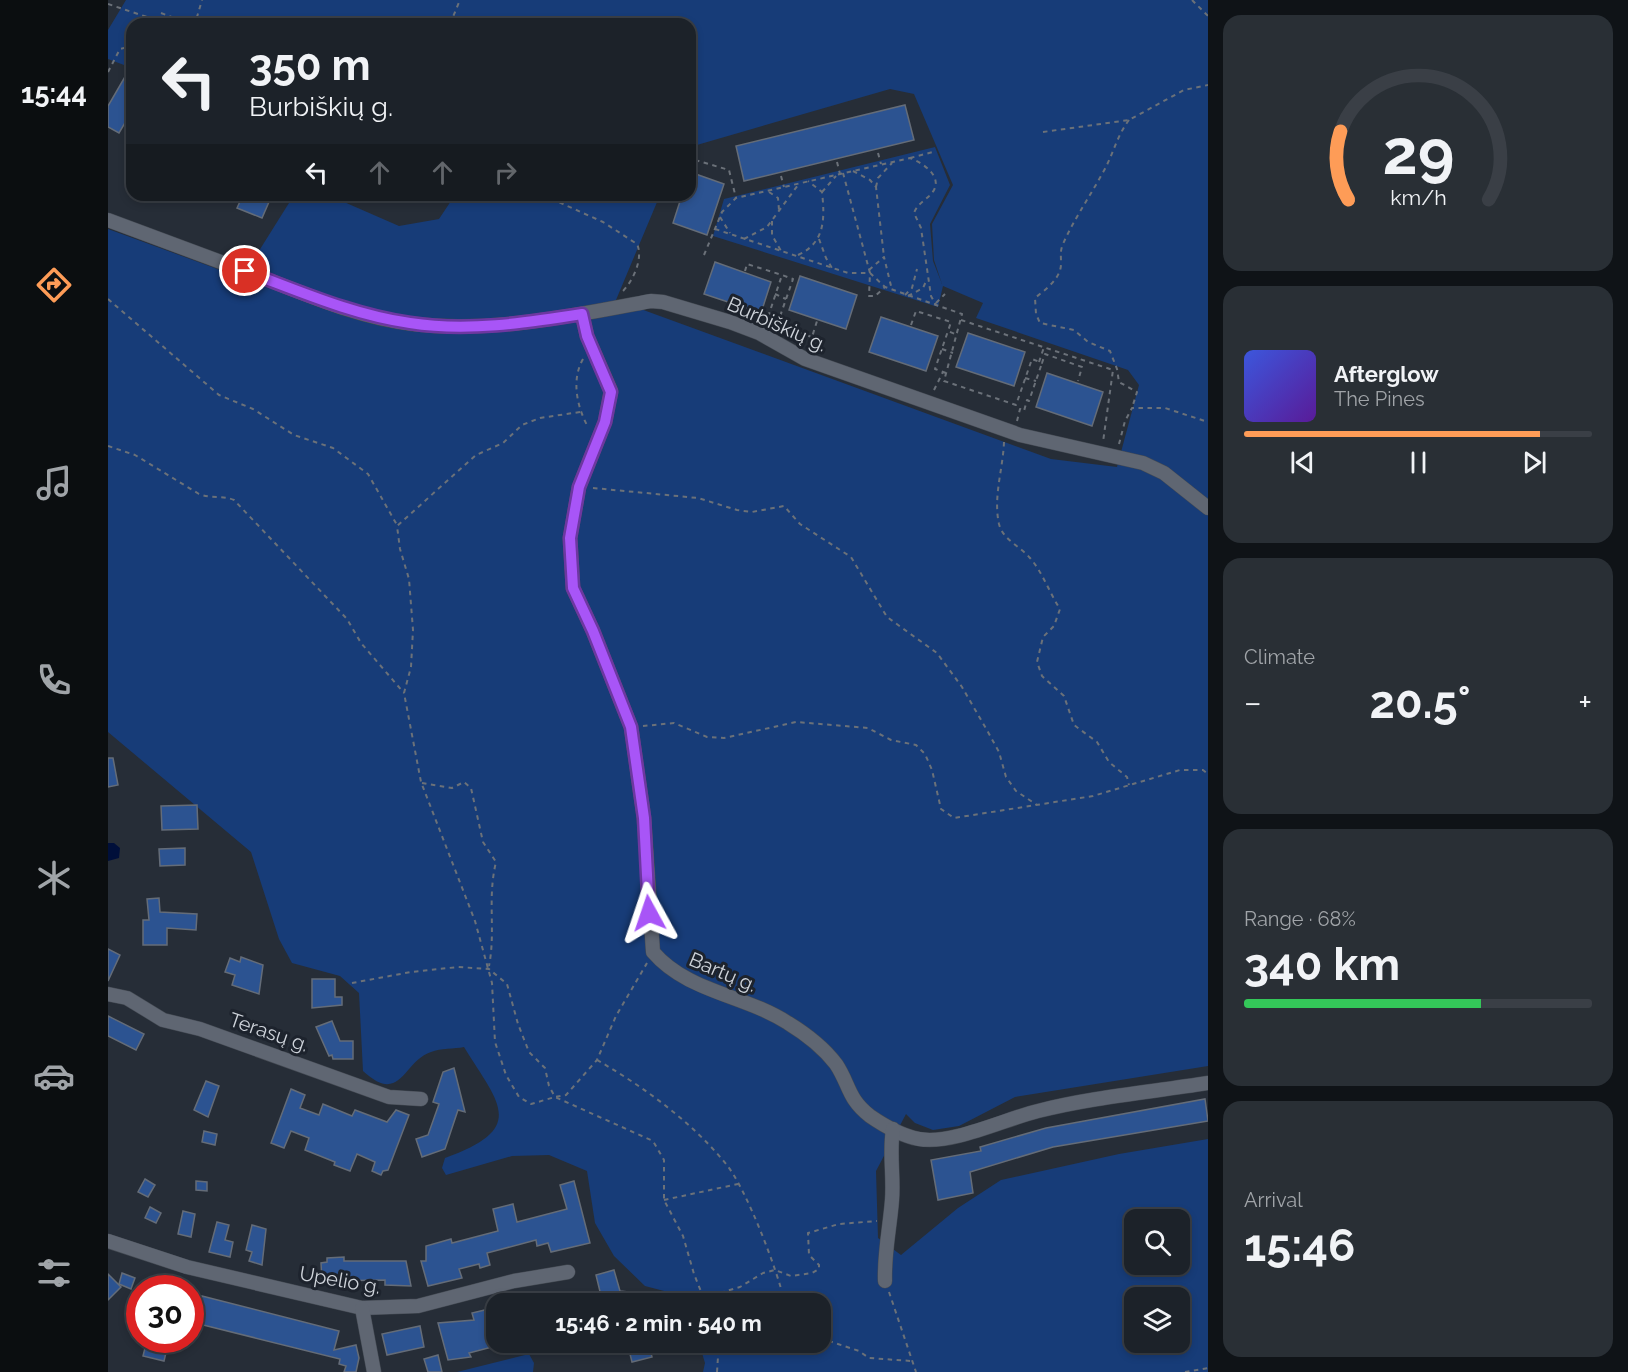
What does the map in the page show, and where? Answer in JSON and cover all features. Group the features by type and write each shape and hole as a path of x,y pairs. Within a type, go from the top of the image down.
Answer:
{"street":[{"name":"Burbiškių g.","path":"108,220 317,298 366,314 411,324 465,327 522,323 651,301 663,302 730,322 759,333 805,359 1004,430 1143,463 1164,473 1208,508"},
{"path":"582,314 611,392 605,422 579,487 570,538 573,588 593,631 631,727 644,818 653,952"},
{"name":"Bartų g.","path":"653,952 666,967 683,978 775,1014 803,1032 837,1065 853,1101 871,1117 893,1129 920,1139 951,1137 1041,1110 1208,1083"},
{"name":"Terasų g.","path":"108,994 127,998 164,1020 200,1029 388,1096 421,1099"},
{"path":"885,1281 884,1255 893,1198 889,1150 893,1129"},
{"name":"Upelio g.","path":"108,1241 187,1267 362,1308 418,1306 514,1281 568,1272"},
{"path":"362,1308 374,1372"}],"path":[{"path":"196,18 202,0"},
{"path":"452,18 460,0"},
{"path":"1192,0 1208,16"},
{"path":"108,4 150,18"},
{"path":"161,13 174,18"},
{"path":"108,72 120,50 126,48"},
{"path":"1043,132 1129,120 1184,90 1208,85"},
{"path":"1116,457 1125,421 1137,392 1119,382 1118,369 1110,351 1088,342 1074,330 1040,323 1036,314 1035,298 1053,284 1062,264 1060,256 1062,246 1080,210 1102,175 1117,136 1129,120"},
{"path":"704,255 720,217 729,202 736,198 933,152"},
{"path":"878,153 881,164"},
{"path":"910,158 924,166 934,179 935,187 932,193 917,206 914,213 921,228 931,296 936,304"},
{"path":"696,159 729,170 736,198"},
{"path":"892,290 884,257 876,187 878,178 885,168 895,161"},
{"path":"837,162 870,272 869,296 875,296 885,287"},
{"path":"852,171 870,180 876,187"},
{"path":"796,256 806,252 819,239 823,231 822,192 840,174"},
{"path":"781,176 784,187"},
{"path":"808,181 822,192"},
{"path":"744,239 766,227 799,183"},
{"path":"767,191 778,198 779,210"},
{"path":"556,201 603,222 637,244 641,255 635,271 623,292 616,296"},
{"path":"720,217 731,235"},
{"path":"773,218 772,235 781,251"},
{"path":"716,229 848,273 870,272 884,257"},
{"path":"819,239 832,268"},
{"path":"745,271 747,264 793,279 774,325"},
{"path":"907,295 912,288 916,269"},
{"path":"870,272 885,287 962,314 955,334"},
{"path":"778,317 769,314 782,275"},
{"path":"907,295 923,288 928,277"},
{"path":"775,294 786,299"},
{"path":"936,304 945,294"},
{"path":"108,299 219,395 253,410 294,435 333,448 368,474 397,526 400,549 410,579 413,630 411,667 405,693 421,782 475,921 492,983 495,1042 506,1075 519,1097 531,1104 566,1095 597,1060 616,1017 653,952"},
{"path":"911,325 916,311 951,322 935,369 945,372"},
{"path":"778,317 777,325 812,337 817,321"},
{"path":"961,320 1113,370 1101,453"},
{"path":"941,381 959,334 948,331"},
{"path":"1024,411 1036,381 1044,347"},
{"path":"590,430 580,412 576,373 593,348"},
{"path":"942,349 953,353"},
{"path":"1040,362 1045,354 1082,367 1078,381"},
{"path":"945,372 944,381 1016,405 1032,359 1040,362"},
{"path":"1025,378 1036,381"},
{"path":"1018,397 1027,400"},
{"path":"1132,408 1165,408 1208,422"},
{"path":"397,526 476,455 503,443 522,425 540,418 580,412"},
{"path":"1004,430 1003,456 999,471 999,526 1005,537 1029,556 1043,576 1048,592 1060,609 1054,626 1043,637 1037,662 1042,676 1064,696 1074,724 1097,742 1108,762 1127,777 1128,785"},
{"path":"108,446 135,455 199,494 207,497 222,495 234,500 347,619 362,644 405,693"},
{"path":"579,487 698,498 737,510 752,512 784,506 800,524 851,557 887,618 937,653 962,687 988,732 999,752 1006,777 1016,791 1036,805"},
{"path":"631,727 674,723 707,737 724,738 781,723 824,723 868,728 891,740 916,745 925,753 932,770 941,809 954,818 1093,796 1180,770 1203,770 1208,774"},
{"path":"421,782 453,788 464,782 471,788 483,842 496,862 490,890 492,948 489,969"},
{"path":"352,983 458,967 489,969 507,984 518,1024 530,1052 545,1068 549,1086 555,1097 653,1141 664,1160 664,1200 683,1236 701,1293"},
{"path":"597,1060 669,1108 727,1165 738,1184 775,1270 782,1293"},
{"path":"664,1200 738,1184"},
{"path":"720,1293 740,1287 763,1273 775,1270 791,1276 819,1269 819,1263 809,1255 808,1233 839,1224 889,1220"},
{"path":"885,1281 916,1372"},
{"path":"831,1342 859,1351 869,1358 911,1360"},
{"path":"717,1372 718,1353"},
{"path":"1185,1372 1208,1368"}],"shaded area":[{"path":"126,0 1208,0 1208,1066 1015,1097 959,1126 933,1130 915,1123 906,1114 876,1171 878,1238 901,1255 958,1208 1001,1180 1119,1154 1208,1139 1208,1372 703,1372 705,1363 702,1353 831,1353 831,1293 672,1293 645,1286 614,1256 595,1223 587,1171 549,1155 512,1156 446,1175 442,1168 445,1158 471,1147 488,1136 497,1125 499,1113 495,1099 464,1047 431,1052 422,1057 394,1083 386,1084 376,1081 363,1071 359,993 340,976 292,963 279,939 251,852 108,732 108,229 242,278 290,201 342,201 399,226 439,219 451,201 657,201 616,300 1051,459 1117,467 1139,385 1128,370 976,318 983,303 943,286 938,307 713,236 724,199 935,147 950,185 930,224 933,261 942,284 934,260 932,224 953,185 914,94 890,89 696,145 696,18 126,18 126,66 108,59 108,30"},
{"path":"108,843 114,843 120,848 119,858 108,861"},
{"path":"529,1354 534,1363 533,1372 457,1372"}],"building":[{"path":"126,75 126,121 119,133 108,127 108,106"},
{"path":"905,105 914,140 744,181 736,146"},
{"path":"696,174 724,184 707,235 673,223 680,201 696,201"},
{"path":"240,201 269,201 262,218 237,208"},
{"path":"715,262 771,282 761,313 704,294"},
{"path":"800,276 857,295 846,329 789,310"},
{"path":"881,317 938,336 926,371 869,352"},
{"path":"968,333 1025,352 1014,386 956,367"},
{"path":"1047,373 1103,392 1092,426 1036,407"},
{"path":"108,758 113,758 118,785 108,787"},
{"path":"197,805 198,829 162,830 161,806"},
{"path":"185,848 185,865 160,866 159,849"},
{"path":"159,898 160,912 197,914 196,930 167,928 167,945 143,945 143,920 149,920 147,899"},
{"path":"108,949 120,955 108,981"},
{"path":"241,957 263,965 259,994 232,985 235,975 225,972 230,958 240,962"},
{"path":"312,979 335,979 335,997 342,997 342,1005 312,1008"},
{"path":"108,1016 144,1034 136,1050 108,1036"},
{"path":"332,1021 340,1041 353,1041 353,1059 333,1059 332,1055 329,1056 316,1027"},
{"path":"454,1068 465,1112 458,1110 445,1149 422,1157 416,1139 428,1135 439,1104 433,1102 443,1072"},
{"path":"206,1081 219,1086 208,1117 194,1110"},
{"path":"291,1089 305,1095 300,1108 319,1115 323,1104 352,1116 355,1110 387,1122 396,1110 409,1115 388,1170 383,1171 381,1175 372,1171 375,1162 357,1154 350,1171 334,1165 335,1162 305,1150 309,1138 291,1131 284,1148 271,1143"},
{"path":"1205,1099 1208,1121 1053,1147 970,1172 973,1193 938,1200 931,1160 981,1151 980,1147 1046,1128"},
{"path":"204,1131 217,1134 215,1145 202,1142"},
{"path":"145,1179 155,1185 148,1197 138,1192"},
{"path":"196,1181 207,1182 207,1191 196,1190"},
{"path":"574,1181 590,1243 551,1252 548,1243 537,1246 536,1240 487,1253 490,1265 480,1268 479,1264 459,1269 462,1278 428,1286 421,1261 426,1261 426,1246 451,1239 452,1243 498,1231 493,1209 513,1204 517,1222 567,1209 560,1185"},
{"path":"150,1207 161,1213 156,1223 145,1218"},
{"path":"183,1211 195,1214 191,1237 178,1234"},
{"path":"217,1222 229,1225 225,1240 233,1242 230,1257 209,1252"},
{"path":"252,1225 266,1229 262,1265 249,1261 252,1252 246,1250"},
{"path":"344,1257 344,1261 406,1261 411,1286 385,1285 385,1280 322,1281 321,1263 327,1262 327,1258"},
{"path":"614,1270 620,1291 628,1293 600,1293 596,1275"},
{"path":"122,1273 127,1275 126,1287 119,1284"},
{"path":"108,1274 121,1287 108,1300"},
{"path":"204,1297 339,1331 334,1350 356,1345 359,1358 356,1372 344,1372 346,1366 339,1364 340,1359 204,1325"},
{"path":"486,1310 486,1349 469,1353 471,1357 448,1360 438,1323 474,1320 472,1313"},
{"path":"420,1326 424,1347 387,1355 382,1334"},
{"path":"144,1353 166,1353 164,1361 143,1356"},
{"path":"630,1353 651,1353 652,1357 632,1362"},
{"path":"438,1355 442,1372 428,1372 424,1359"}],"route":[{"path":"245,271 350,309 411,324 465,327 522,323 582,314 587,336 603,367 611,392 605,422 579,487 570,538 573,588 593,631 631,727 644,818 649,913"}]}
